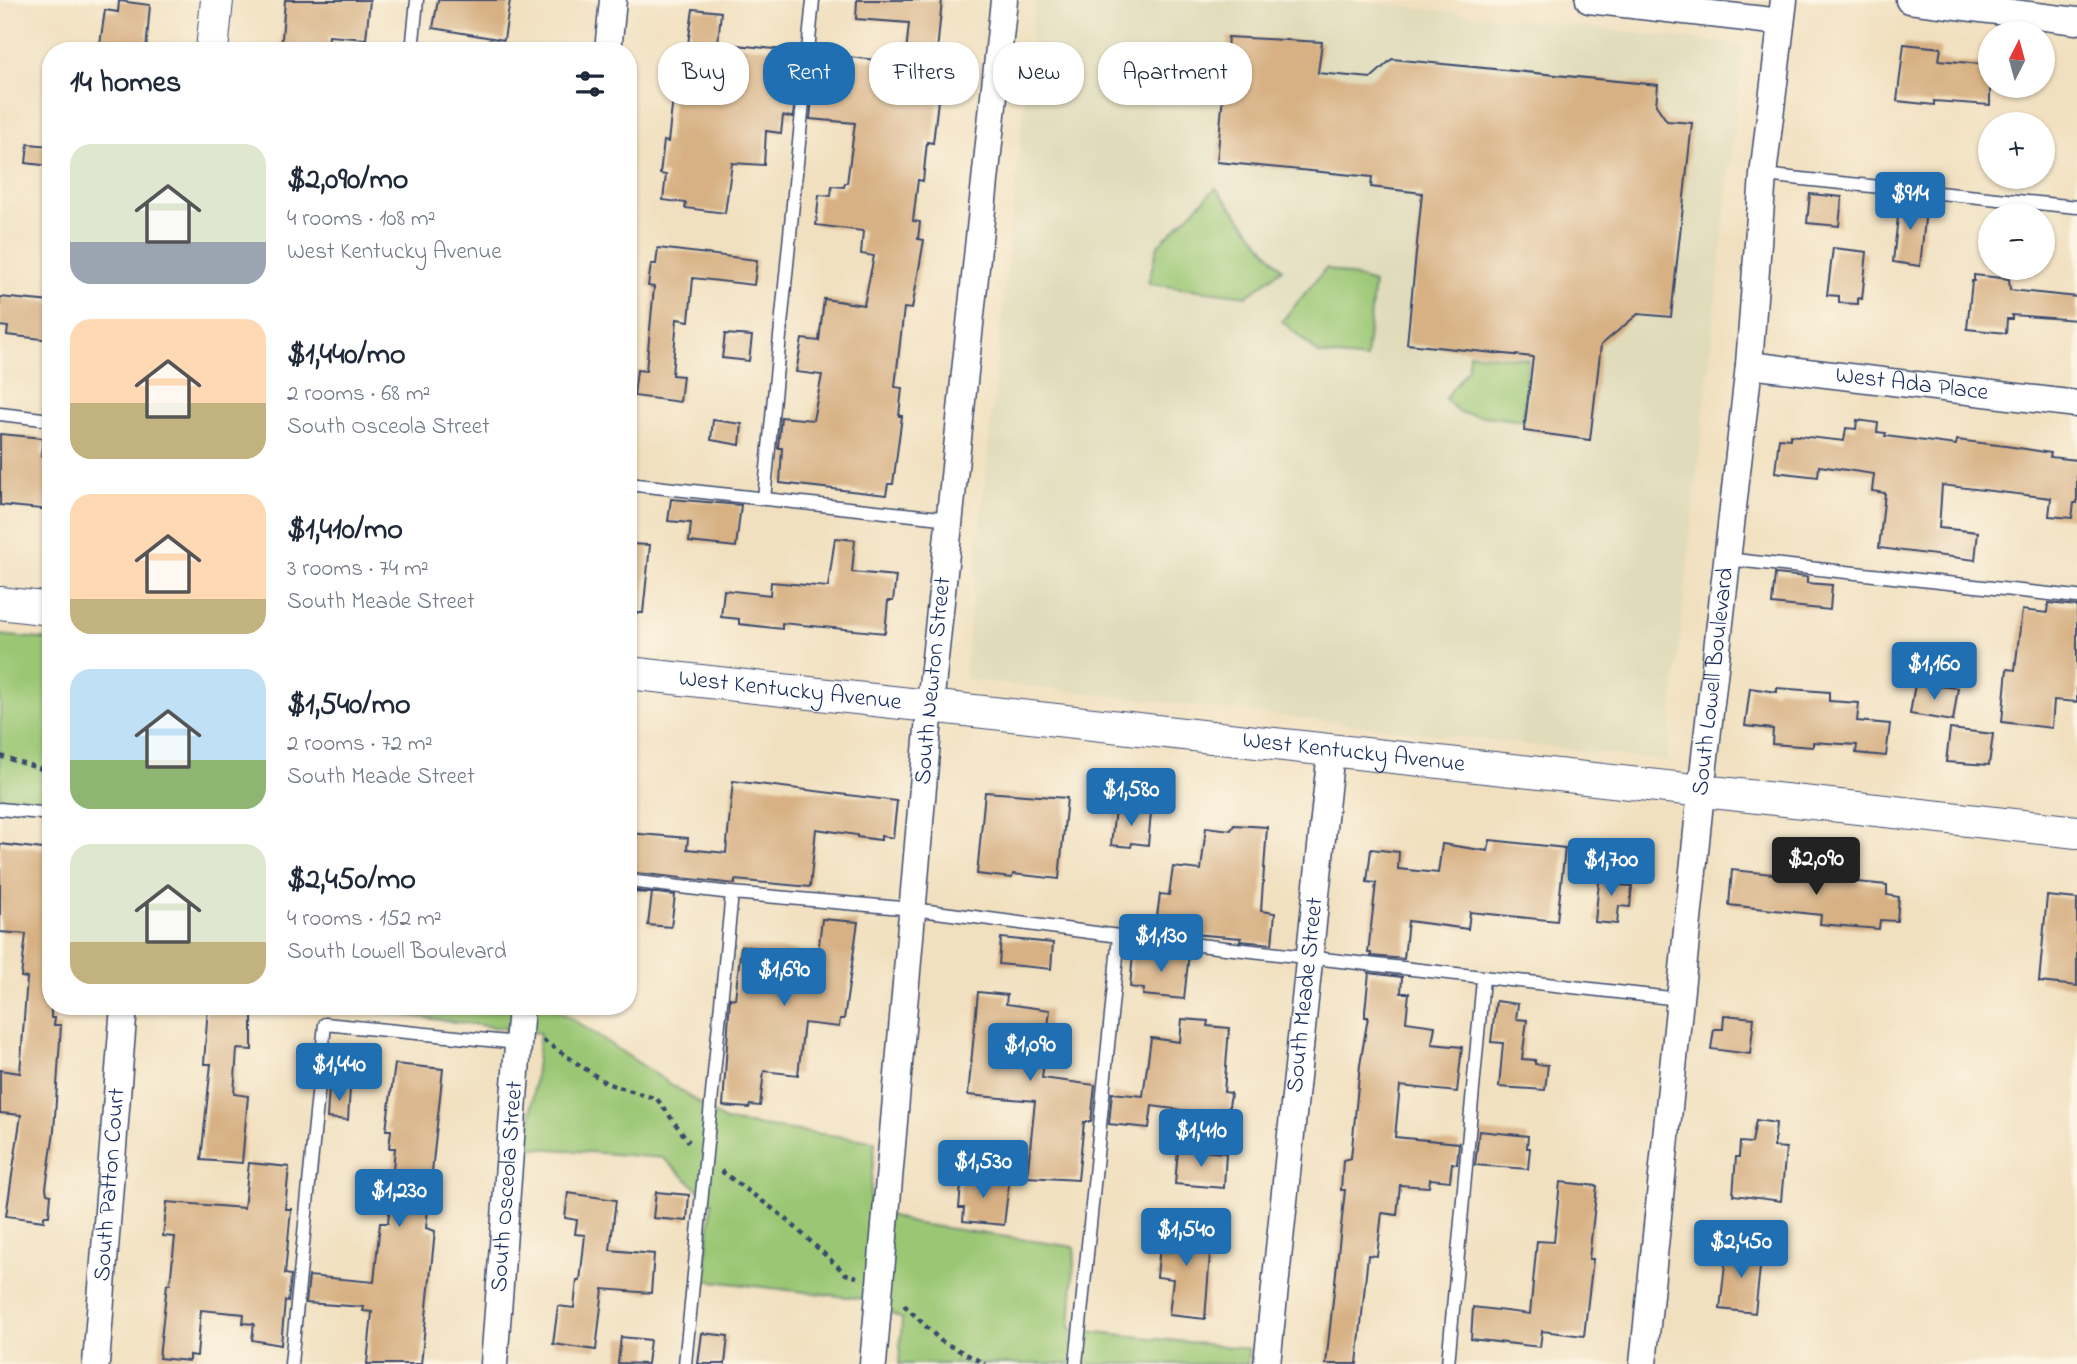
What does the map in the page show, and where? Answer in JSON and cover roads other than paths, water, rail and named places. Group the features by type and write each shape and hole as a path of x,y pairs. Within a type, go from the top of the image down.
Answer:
{"street":[{"path":"213,42 218,0"},
{"path":"609,42 613,0"},
{"name":"South Newton Street","path":"873,1364 930,706 1004,0"},
{"path":"1589,0 1782,11"},
{"path":"1909,0 2077,21"},
{"name":"South Lowell Boulevard","path":"1643,1364 1679,999 1749,365 1763,175 1782,11"},
{"name":"West Ada Place","path":"1749,365 2077,404"},
{"path":"0,603 42,608"},
{"name":"West Kentucky Avenue","path":"637,674 2077,832"},
{"name":"South Meade Street","path":"1267,1364 1331,751"},
{"name":"South Patton Court","path":"96,1364 123,1015"},
{"name":"South Osceola Street","path":"494,1364 519,1025"}],"lane":[{"path":"413,42 417,0"},
{"path":"764,499 813,0"},
{"path":"1763,175 2077,207"},
{"path":"0,414 42,419"},
{"path":"637,485 950,519"},
{"path":"1726,559 2077,597"},
{"path":"0,809 42,813"},
{"path":"637,882 913,909 1483,979 1679,999"},
{"path":"685,1364 732,893"},
{"path":"1076,1364 1119,936"},
{"path":"1448,1364 1483,979"},
{"path":"291,1364 325,1024 519,1025"}]}
